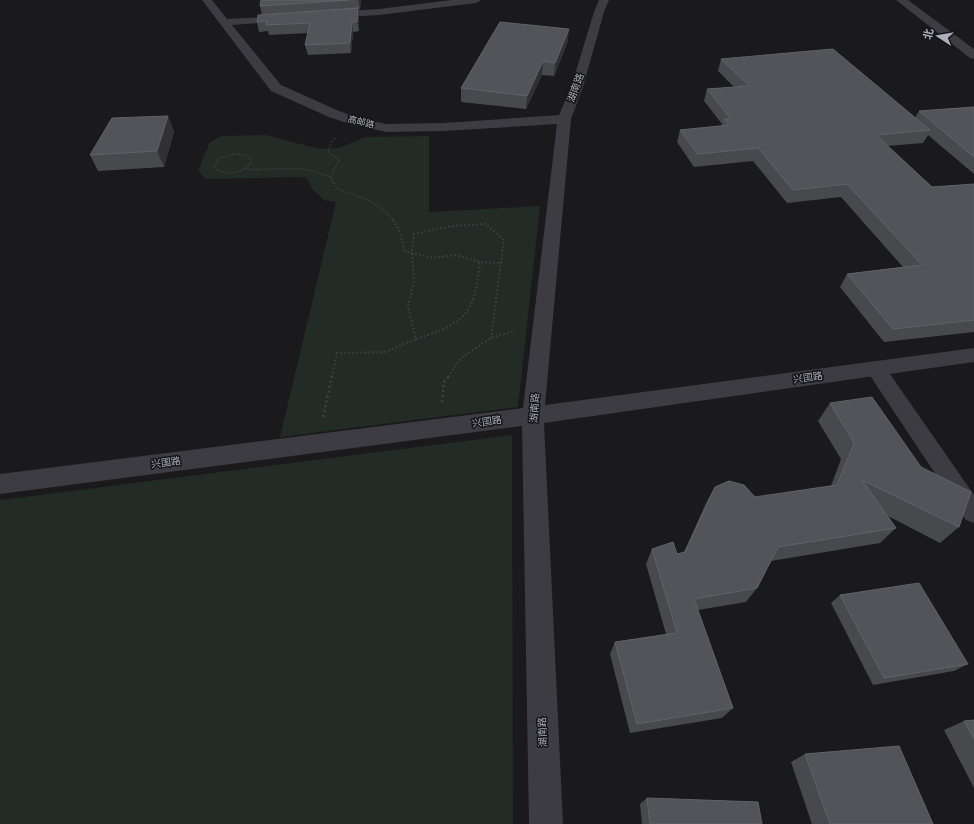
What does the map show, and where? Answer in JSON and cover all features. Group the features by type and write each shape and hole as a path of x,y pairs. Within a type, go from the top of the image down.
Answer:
{"street":[{"name":"高邮路","path":"207,0 276,88 334,114 358,122 387,128 444,127 564,119"},
{"path":"317,16 379,12 476,0"},
{"name":"湖南路","path":"546,824 533,416 564,119 577,87 599,12 604,0"},
{"path":"901,0 974,55"},
{"path":"224,22 294,18"},
{"name":"兴国路","path":"0,484 533,416 974,355"}],"lane":[{"path":"876,369 974,513"}],"path":[{"path":"331,177 339,160 328,152 332,141 358,122"},
{"path":"244,169 249,166 251,160 249,157 240,154 222,157 215,162 214,165 217,170 226,173 244,169 255,171 289,169 310,170 331,177 337,190 362,196 381,207 397,224 405,251 432,258 456,255 480,262 501,263"},
{"path":"416,339 408,306 414,282 412,253 414,234 451,226 486,224 504,240 491,338"},
{"path":"317,444 338,353 385,352 437,332 456,322 470,308 477,286 480,262"},
{"path":"440,428 444,382 461,358 491,338 518,330 542,328"}],"shaded area":[{"path":"265,135 320,149 339,148 365,137 429,136 429,212 540,206 518,407 280,437 336,202 324,200 312,189 306,177 205,179 198,170 210,142 222,136"},
{"path":"512,435 513,824 0,824 0,500"}],"building":[{"path":"261,0 349,0 260,6"},
{"path":"358,8 357,22 352,22 350,43 305,45 310,23 266,25 267,21 257,22 258,15"},
{"path":"500,22 569,29 555,63 543,61 527,96 461,88"},
{"path":"833,49 930,130 876,135 932,187 974,184 974,320 893,329 847,274 922,265 847,184 793,190 758,148 698,154 680,130 729,125 724,119 731,119 707,89 749,86 721,59"},
{"path":"974,107 974,157 919,111"},
{"path":"168,116 157,151 90,155 112,118"},
{"path":"872,397 921,467 971,492 959,527 862,480 896,528 778,547 757,588 694,599 733,708 637,724 615,642 677,633 652,549 673,542 677,554 685,552 715,487 729,481 744,485 755,497 837,485 854,443 830,403"},
{"path":"919,583 968,664 884,678 840,595"},
{"path":"974,720 974,739 964,721"},
{"path":"899,746 933,824 830,824 805,754"},
{"path":"647,798 758,802 762,824 650,824"}]}
